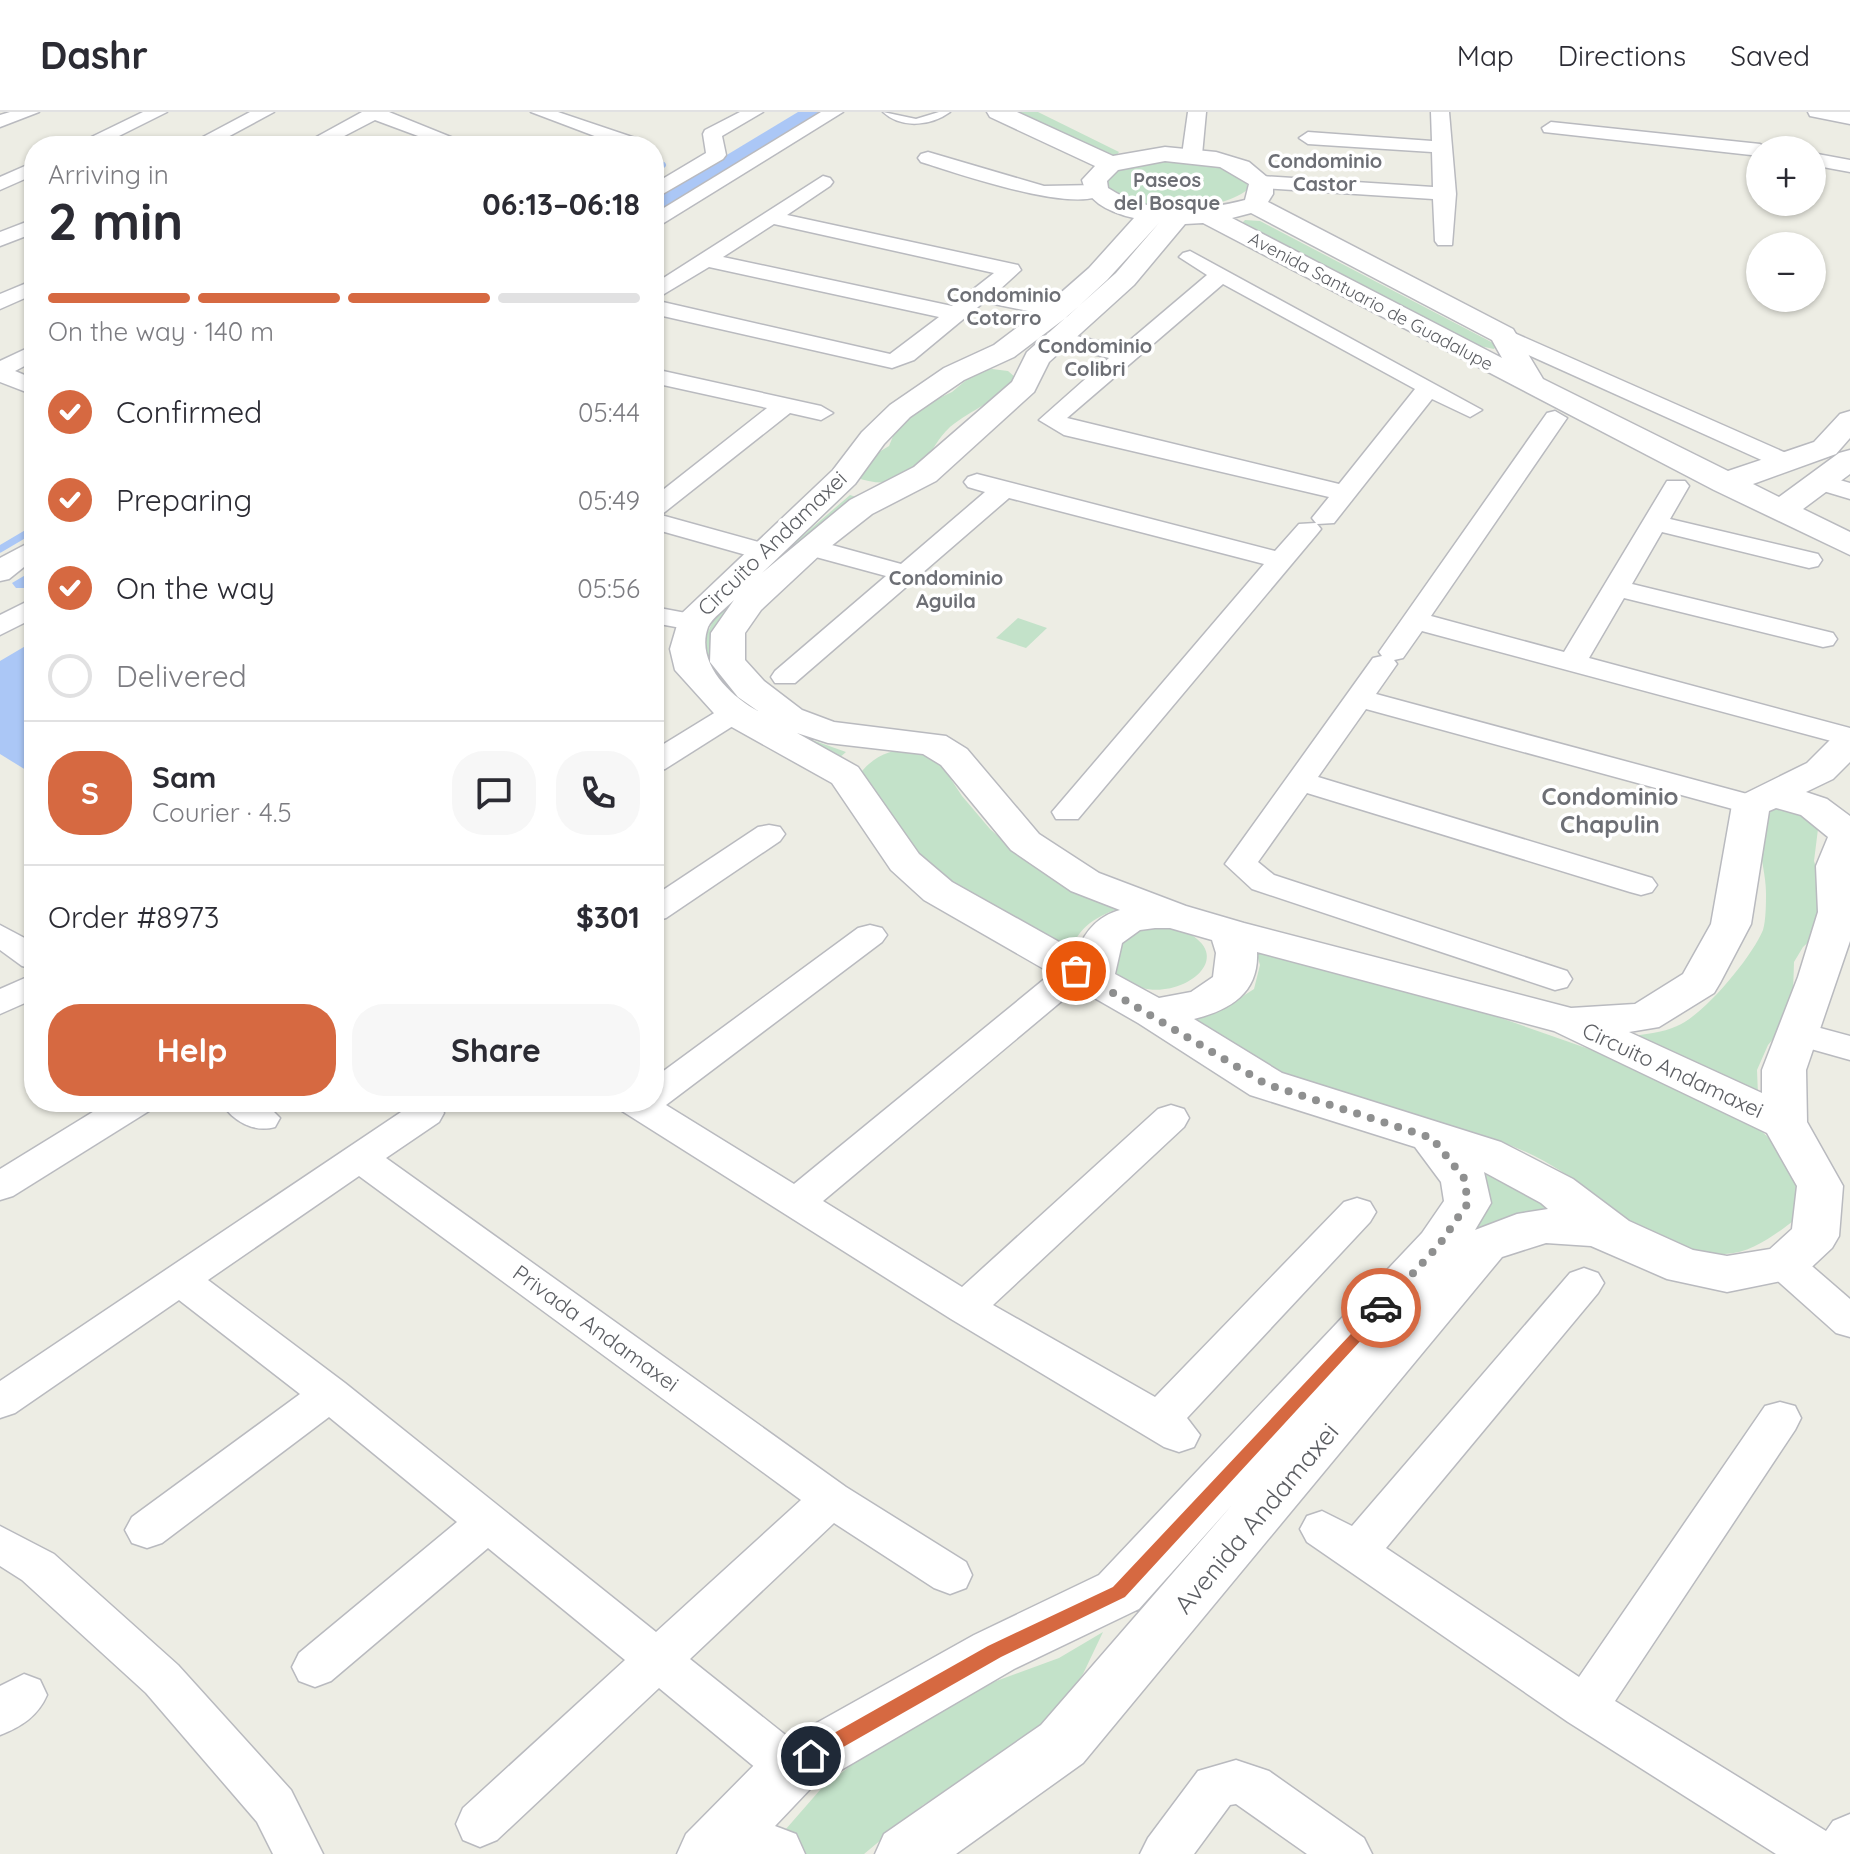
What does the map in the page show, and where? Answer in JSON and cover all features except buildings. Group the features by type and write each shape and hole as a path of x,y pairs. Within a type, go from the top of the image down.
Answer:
{"street":[{"path":"0,121 30,112"},
{"path":"105,136 158,112"},
{"path":"216,136 265,112"},
{"path":"329,136 373,112 422,136"},
{"path":"540,112 611,136"},
{"path":"664,217 834,112"},
{"path":"998,112 1110,164"},
{"path":"1192,155 1197,112"},
{"path":"1440,112 1446,194 1445,241"},
{"path":"1817,112 1850,118"},
{"path":"664,187 716,155 712,134 761,119"},
{"path":"1551,128 1746,149"},
{"path":"1110,136 1150,155"},
{"path":"1308,138 1443,147"},
{"path":"928,158 1043,192 1097,191 1094,180 1110,164 1150,155"},
{"name":"Avenida Santuario de Guadalupe","path":"1150,155 1192,155 1232,163 1251,172 1258,194 1508,343 1533,385"},
{"path":"668,156 697,166"},
{"path":"1826,162 1850,166"},
{"path":"0,184 24,173"},
{"path":"664,287 823,182"},
{"name":"Avenida Santuario de Guadalupe","path":"1097,191 1123,207 1179,216 1469,352 1848,546"},
{"path":"0,194 23,199"},
{"path":"1179,216 1258,194 1446,194"},
{"name":"Circuito Andamaxei","path":"1058,324 1024,386 925,474 861,507 810,547 749,603 728,633 727,662 751,689 789,718 828,732 904,738 933,744 954,757 1025,842 1085,882 1172,915 1230,932 1569,1021 1784,1122 1820,1186 1815,1236 1784,1264 1727,1274 1684,1266 1612,1233 1557,1191 1485,1153 1266,1084 1153,1013 1078,978 938,891 905,862 845,775 734,713 693,670 687,649 692,622 751,548 844,477 873,438 900,411 974,364 1058,324 1125,279 1179,216"},
{"path":"664,309 892,361 906,355 1010,269 770,217"},
{"path":"0,240 24,229"},
{"path":"1190,257 1470,410"},
{"path":"706,260 957,314"},
{"path":"1221,274 1052,417 1053,423 1346,493"},
{"path":"0,302 24,291"},
{"path":"980,295 1058,324 1125,355"},
{"path":"1469,352 1508,343 1778,464"},
{"path":"0,371 24,358"},
{"path":"974,364 1006,365 1030,371"},
{"path":"0,371 24,383"},
{"path":"664,383 821,413"},
{"path":"1067,812 1280,560 1346,493 1428,388"},
{"path":"664,501 786,405"},
{"path":"1555,418 1417,621 1241,864 1263,882 1555,979"},
{"path":"1725,483 1825,448 1850,420"},
{"path":"1662,451 1778,464"},
{"path":"1781,510 1850,459"},
{"path":"844,477 861,485 898,490"},
{"path":"977,482 1280,560"},
{"path":"1819,482 1850,491"},
{"path":"1572,663 1676,486"},
{"path":"785,677 1004,489"},
{"path":"1655,523 1809,560"},
{"path":"664,524 751,548"},
{"path":"810,547 907,574"},
{"path":"0,573 24,554"},
{"path":"1616,588 1823,639"},
{"path":"0,627 24,612"},
{"path":"664,617 692,622"},
{"path":"1417,621 1850,739 1820,771 1763,800 1731,924 1699,983 1644,1017 1569,1021"},
{"path":"1361,699 1763,800 1814,807 1849,832 1836,866 1844,914 1784,1070 1784,1122"},
{"path":"664,757 734,713"},
{"path":"845,775 848,762 904,738"},
{"path":"1301,782 1641,885"},
{"path":"664,904 769,834"},
{"path":"797,1202 1078,978 1110,930 1129,920 1153,914 1172,915"},
{"path":"1153,1013 1196,1006 1228,987 1238,969 1239,960 1239,951 1230,932"},
{"path":"0,935 24,951"},
{"path":"664,1086 870,935"},
{"path":"0,1003 24,990"},
{"path":"1798,1034 1850,1048"},
{"path":"0,1187 120,1112"},
{"path":"661,1112 965,1308 1169,1428 1357,1212"},
{"path":"0,1402 426,1113"},
{"path":"965,1308 1171,1118"},
{"name":"Avenida Andamaxei","path":"708,1854 791,1768 994,1652 1119,1592 1439,1245 1468,1203 1464,1178 1432,1138"},
{"name":"Privada Andamaxei","path":"360,1158 831,1499 950,1575"},
{"name":"Avenida Andamaxei","path":"906,1854 1062,1744 1168,1623 1485,1245 1537,1225 1566,1223 1612,1233"},
{"path":"1784,1264 1850,1322"},
{"path":"179,1279 330,1394 791,1768"},
{"path":"1584,1283 1339,1540 1585,1707 1819,1854"},
{"path":"147,1530 330,1394"},
{"path":"1585,1707 1780,1418"},
{"path":"480,1824 831,1499"},
{"path":"315,1667 487,1523"},
{"path":"0,1544 38,1567 162,1679 274,1806 298,1854"},
{"path":"1119,1592 1168,1623"},
{"path":"1165,1854 1215,1787 1236,1782 1252,1787 1347,1854"},
{"path":"1840,1854 1850,1837"},
{"path":"708,1854 756,1847 774,1854"}],"lane":[{"path":"887,112 904,121 922,122 946,112"}],"green space":[{"path":"1015,112 1038,112 1119,152 1116,156 1105,155"},
{"path":"1178,157 1231,169 1247,183 1247,190 1216,204 1150,207 1130,202 1114,193 1104,181 1110,170"},
{"path":"1245,220 1260,221 1497,345 1494,349 1475,345 1240,225"},
{"path":"977,371 1008,371 1016,378 1001,393 950,427 918,470 893,482 874,482 856,477 869,458 889,446 898,424 922,406 952,392"},
{"path":"850,495 856,497 749,585 735,691 787,731 846,752 838,759 734,704 705,668 706,636 719,608"},
{"path":"1018,618 1047,628 1026,648 996,638"},
{"path":"914,748 937,758 962,796 990,829 1015,851 1123,907 1105,914 1083,929 1070,953 941,878 909,850 865,785 862,771 885,754"},
{"path":"1788,808 1819,821 1814,861 1830,910 1825,927 1803,947 1794,962 1793,994 1784,1026 1768,1045 1757,1070 1758,1095 1672,1052 1628,1037 1666,1030 1688,1020 1713,998 1749,955 1763,930 1765,917 1762,829 1772,810"},
{"path":"1138,924 1177,928 1199,940 1206,952 1206,963 1200,973 1174,987 1158,990 1138,987 1108,971 1110,937"},
{"path":"1255,948 1358,968 1632,1064 1756,1126 1787,1155 1805,1187 1800,1216 1765,1241 1746,1250 1725,1254 1698,1252 1651,1234 1566,1175 1513,1146 1449,1125 1352,1101 1290,1078 1191,1018 1226,1007 1254,989 1260,965"},
{"path":"1476,1162 1563,1216 1470,1236 1482,1217 1487,1200 1485,1183"},
{"path":"1103,1632 1083,1674 1040,1733 923,1805 864,1854 795,1854 772,1845 820,1790 884,1739 969,1691 1059,1658"}],"water":[{"path":"24,647 24,769 0,754 0,661"}],"waterway":[{"path":"664,201 810,112"},
{"path":"0,549 24,535"}],"way so far":[{"path":"1076,971 1153,1013 1266,1084 1432,1138 1464,1178 1468,1203 1439,1245 1381,1308"}],"district":[{"name":"Condominio Castor","path":"1325,172"},
{"name":"Paseos del Bosque","path":"1167,190"},
{"name":"Condominio Cotorro","path":"1004,306"},
{"name":"Condominio Colibri","path":"1095,356"},
{"name":"Condominio Aguila","path":"946,588"},
{"name":"Condominio Chapulin","path":"1610,810"}],"route":[{"path":"811,1756 994,1652 1119,1592 1381,1308"}]}
